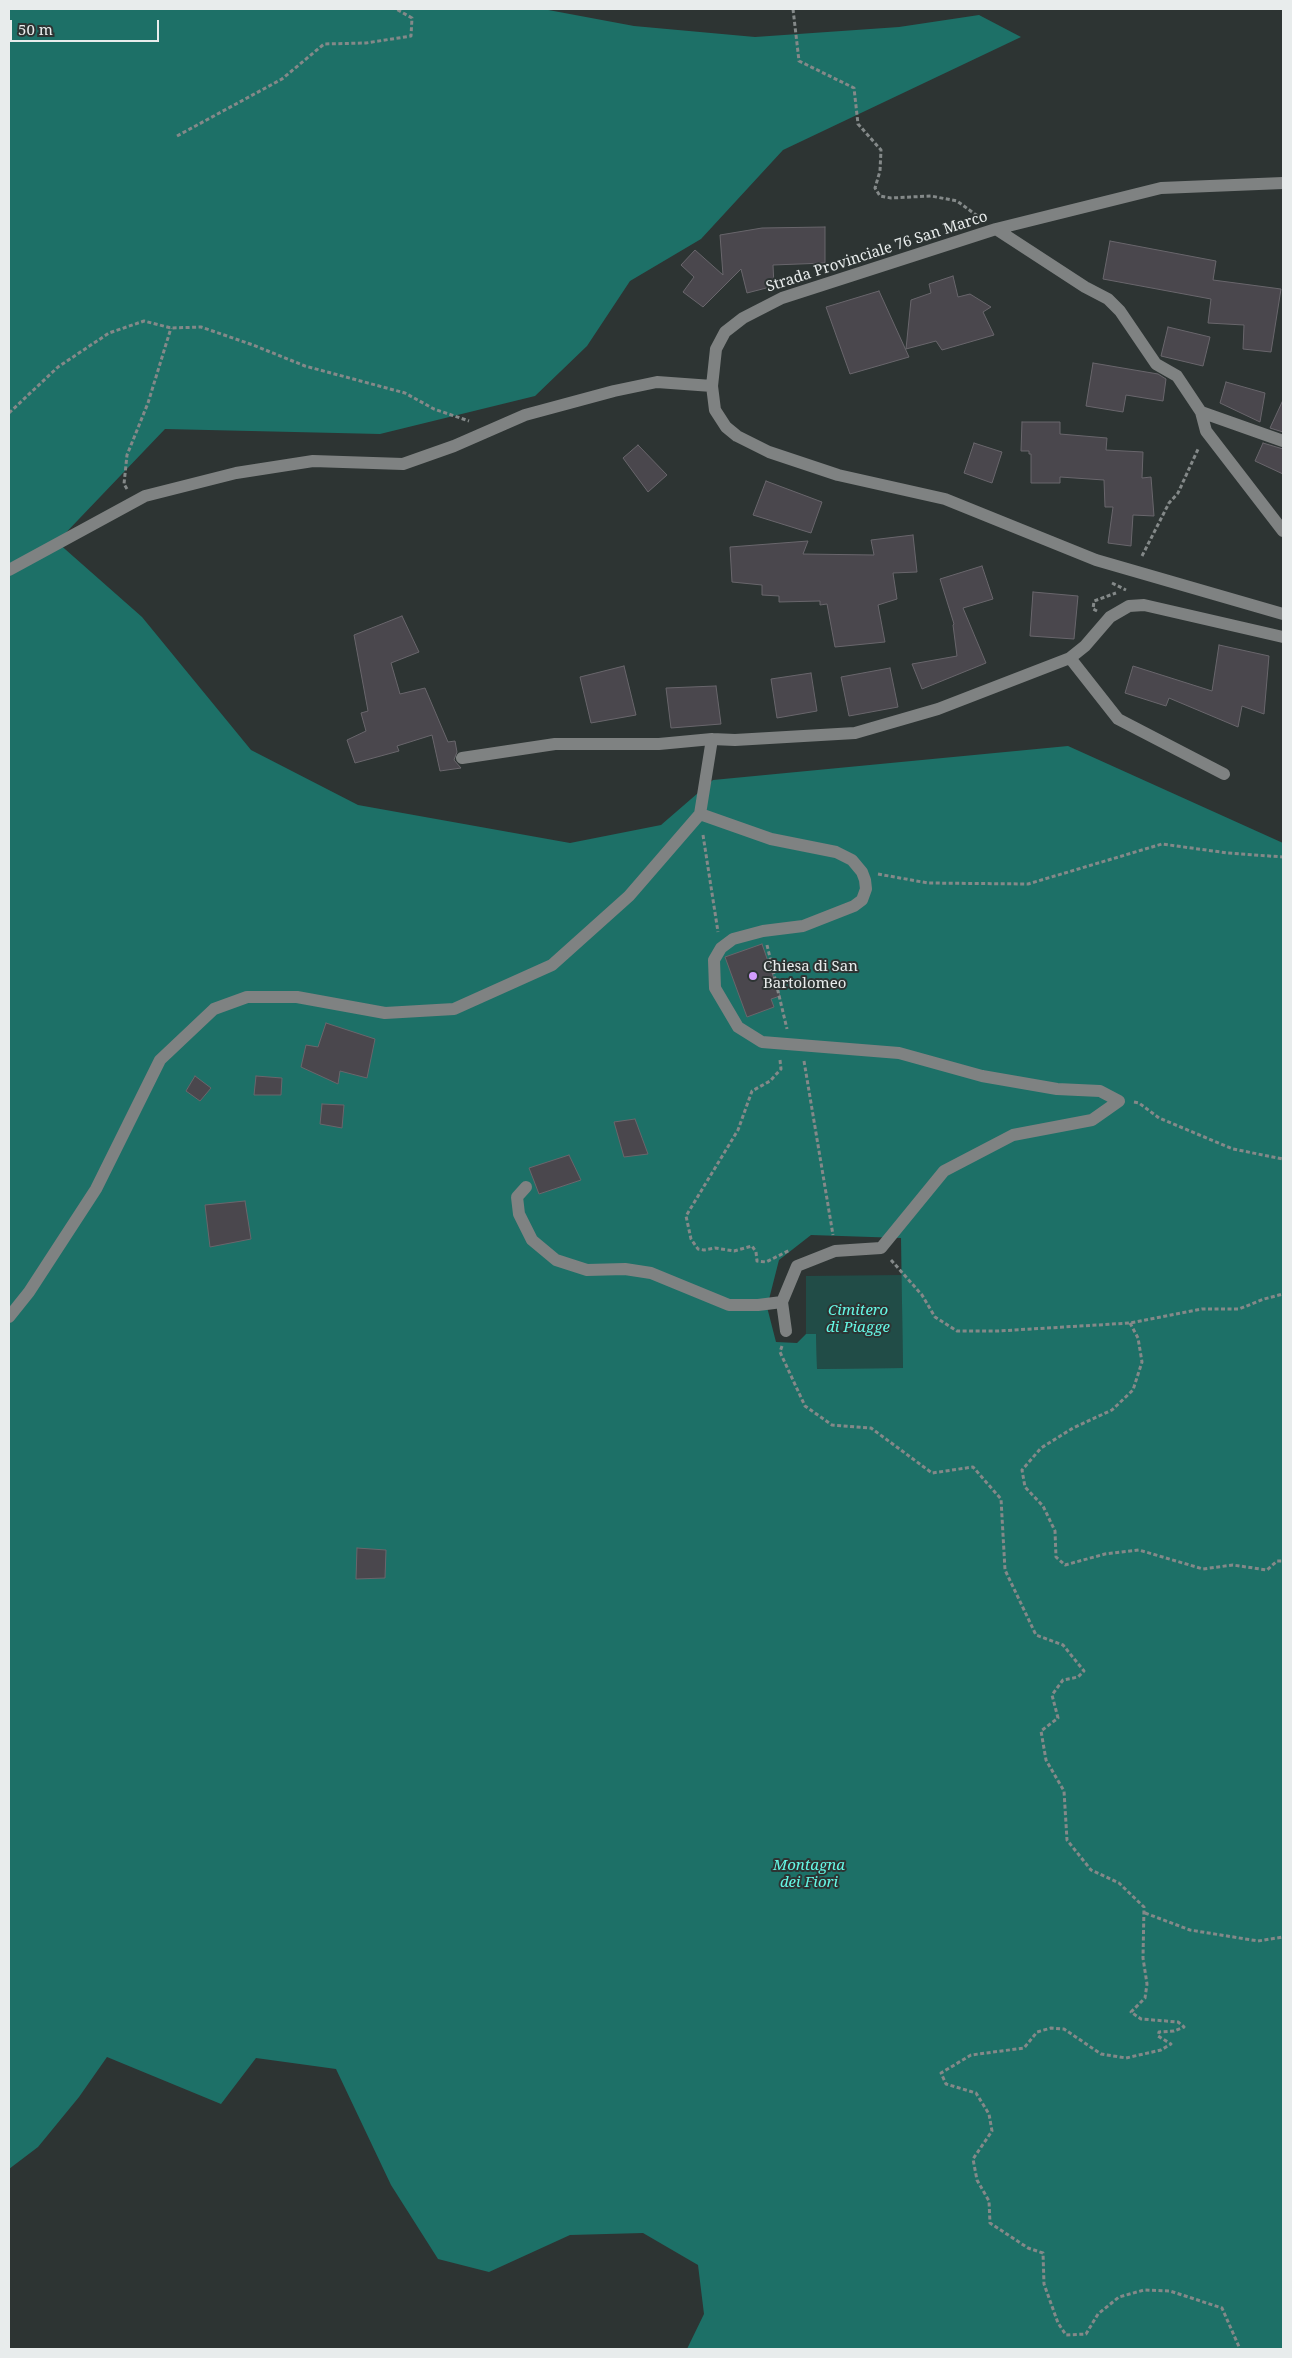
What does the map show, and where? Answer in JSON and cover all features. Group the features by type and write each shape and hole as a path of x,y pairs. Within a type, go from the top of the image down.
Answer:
{"street":[{"name":"Strada Provinciale 76 San Marco","path":"1283,183 1161,188 996,230 782,298 743,318 725,332 716,349 712,386 714,410 726,427 737,436 769,452 838,476 945,499 1096,560 1283,614"},
{"path":"996,230 1085,287 1108,299 1120,311 1156,364 1177,376 1201,412 1206,431 1283,531"},
{"path":"9,570 145,496 236,473 313,461 403,464 454,446 525,415 614,391 656,382 712,386"},
{"path":"1201,412 1283,441"},
{"path":"462,758 555,744 659,744 712,739 735,740 854,733 938,709 1070,658 1085,646 1110,617 1129,606 1144,605 1283,637"},
{"path":"1070,658 1118,719 1224,774"},
{"path":"9,1317 29,1292 96,1189 160,1060 214,1009 247,998 297,998 385,1013 454,1009 552,965 629,896 700,814 712,739"},
{"path":"700,814 771,838 836,852 852,860 860,870 866,889 862,900 854,906 803,926 763,931 734,939 721,948 714,960 715,988 738,1026 762,1042 899,1053 982,1076 1058,1089 1100,1091 1119,1101 1092,1120 1013,1135 944,1171 882,1248 835,1251 796,1266 782,1302 786,1331"},
{"path":"526,1187 518,1197 519,1214 532,1240 556,1260 587,1270 625,1269 651,1274 729,1306 758,1306 782,1302"}],"path":[{"path":"177,136 282,79 324,44 366,43 411,36 412,18 396,9"},
{"path":"792,9 800,61 854,88 858,124 882,150 880,171 875,188 880,196 892,198 930,196 957,201 996,230"},
{"path":"9,413 58,367 108,333 144,321 171,328 201,327 305,366 405,393 434,409 489,430"},
{"path":"134,502 124,484 127,455 148,403 171,328"},
{"path":"1135,572 1169,503 1178,493 1206,431"},
{"path":"1108,582 1126,589 1126,591 1109,595 1094,602 1093,609 1110,617"},
{"path":"700,814 721,948"},
{"path":"860,870 928,883 1028,884 1162,844 1228,853 1283,857"},
{"path":"763,931 787,1026 780,1043 781,1069 770,1081 752,1091 738,1130 686,1216 691,1239 698,1249 715,1248 734,1251 752,1246 756,1252 757,1261 766,1262 794,1248 802,1264"},
{"path":"780,1043 804,1056 835,1251"},
{"path":"1119,1101 1140,1103 1159,1118 1233,1148 1283,1159"},
{"path":"882,1248 922,1295 935,1317 957,1331 998,1331 1130,1323 1202,1309 1240,1309 1264,1299 1283,1294"},
{"path":"1130,1323 1138,1338 1142,1362 1133,1390 1112,1410 1073,1428 1041,1448 1022,1470 1025,1487 1043,1506 1054,1531 1056,1557 1065,1565 1105,1554 1139,1550 1203,1569 1233,1565 1267,1570 1277,1561 1283,1561"},
{"path":"786,1331 780,1352 805,1406 832,1424 871,1428 932,1473 973,1467 1001,1499 1005,1570 1036,1635 1062,1645 1084,1670 1078,1677 1063,1680 1052,1695 1058,1718 1041,1730 1046,1760 1064,1791 1067,1840 1091,1870 1119,1883 1144,1907 1143,1958 1146,1984 1145,1998 1131,2012 1141,2019 1178,2022 1184,2027 1174,2031 1159,2032 1158,2036 1170,2044 1161,2050 1126,2058 1101,2054 1064,2029 1051,2028 1037,2032 1024,2048 971,2055 941,2073 946,2084 976,2093 989,2114 992,2131 973,2159 977,2180 990,2201 990,2223 1028,2248 1043,2252 1044,2284 1058,2323 1066,2335 1086,2334 1098,2314 1119,2297 1144,2290 1170,2291 1222,2308 1240,2349"},
{"path":"1145,1913 1190,1930 1258,1941 1283,1937"}],"green space":[{"name":"Montagna dei Fiori","path":"9,9 543,9 634,26 755,37 899,27 979,15 1021,37 783,150 701,239 630,281 587,346 535,396 380,434 165,429 57,542 142,617 251,750 358,805 570,843 661,825 713,780 1068,746 1283,843 1283,2349 687,2349 704,2314 698,2265 643,2233 570,2235 489,2272 438,2259 391,2185 336,2069 256,2058 221,2104 107,2057 79,2097 38,2147 9,2169","holes":["811,1235 901,1238 903,1368 817,1369 816,1334 806,1334 797,1343 776,1342 767,1307 779,1260"]},
{"name":"Cimitero di Piagge","path":"902,1275 903,1368 817,1369 816,1334 806,1334 806,1276"}],"building":[{"path":"825,227 825,263 773,265 774,286 747,293 741,269 703,307 683,292 694,277 681,265 695,250 723,275 720,235 762,228"},
{"path":"1110,241 1216,261 1213,280 1281,289 1271,352 1243,349 1244,325 1208,323 1211,299 1103,279"},
{"path":"953,276 958,297 970,294 991,307 983,312 994,335 942,350 936,341 906,349 911,300 931,293 929,284"},
{"path":"879,291 909,357 850,374 826,307"},
{"path":"1168,327 1210,337 1203,366 1161,356"},
{"path":"1093,363 1158,374 1166,379 1163,401 1126,395 1123,412 1086,406"},
{"path":"1226,382 1265,393 1260,422 1220,403"},
{"path":"1283,400 1283,432 1270,428"},
{"path":"1022,422 1060,422 1060,434 1107,438 1106,450 1143,452 1142,478 1151,477 1154,516 1133,515 1131,546 1108,543 1113,507 1105,507 1104,480 1060,477 1060,483 1031,483 1031,454 1029,454 1029,451 1021,451"},
{"path":"974,443 1002,452 992,483 964,473"},
{"path":"1263,443 1283,449 1283,474 1255,461"},
{"path":"638,445 667,475 648,492 623,458"},
{"path":"766,481 822,502 811,533 753,515"},
{"path":"913,535 917,572 893,573 897,599 878,605 885,642 835,647 827,604 820,605 820,601 779,602 779,596 762,595 762,585 732,582 730,547 808,541 803,554 874,555 871,540"},
{"path":"982,566 993,599 963,608 986,663 922,689 912,664 957,656 954,624 940,579"},
{"path":"1033,592 1078,596 1074,639 1030,636"},
{"path":"402,616 419,652 391,663 400,694 425,688 448,742 455,741 457,752 454,760 461,768 440,771 432,735 397,746 399,751 355,763 347,740 366,731 361,713 368,711 354,635"},
{"path":"1219,645 1269,656 1264,714 1242,706 1238,727 1169,698 1166,706 1125,693 1133,666 1212,691"},
{"path":"624,666 636,715 591,723 580,677"},
{"path":"890,668 898,707 849,716 841,677"},
{"path":"811,673 817,711 777,718 771,679"},
{"path":"716,686 721,724 671,728 666,688"},
{"name":"Chiesa di San Bartolomeo","path":"762,944 780,996 771,999 774,1007 747,1017 725,957"},
{"path":"326,1023 375,1039 367,1078 340,1071 338,1084 301,1067 306,1045 318,1047"},
{"path":"195,1076 211,1088 200,1101 186,1091"},
{"path":"256,1076 282,1078 281,1095 254,1095"},
{"path":"322,1104 344,1105 342,1128 320,1124"},
{"path":"635,1119 648,1154 624,1157 614,1122"},
{"path":"569,1155 581,1180 539,1194 529,1168"},
{"path":"245,1201 251,1239 210,1247 205,1205"},
{"path":"357,1548 386,1550 385,1578 356,1579"}],"place":[{"name":"Chiesa di San Bartolomeo","path":"753,976"}]}
